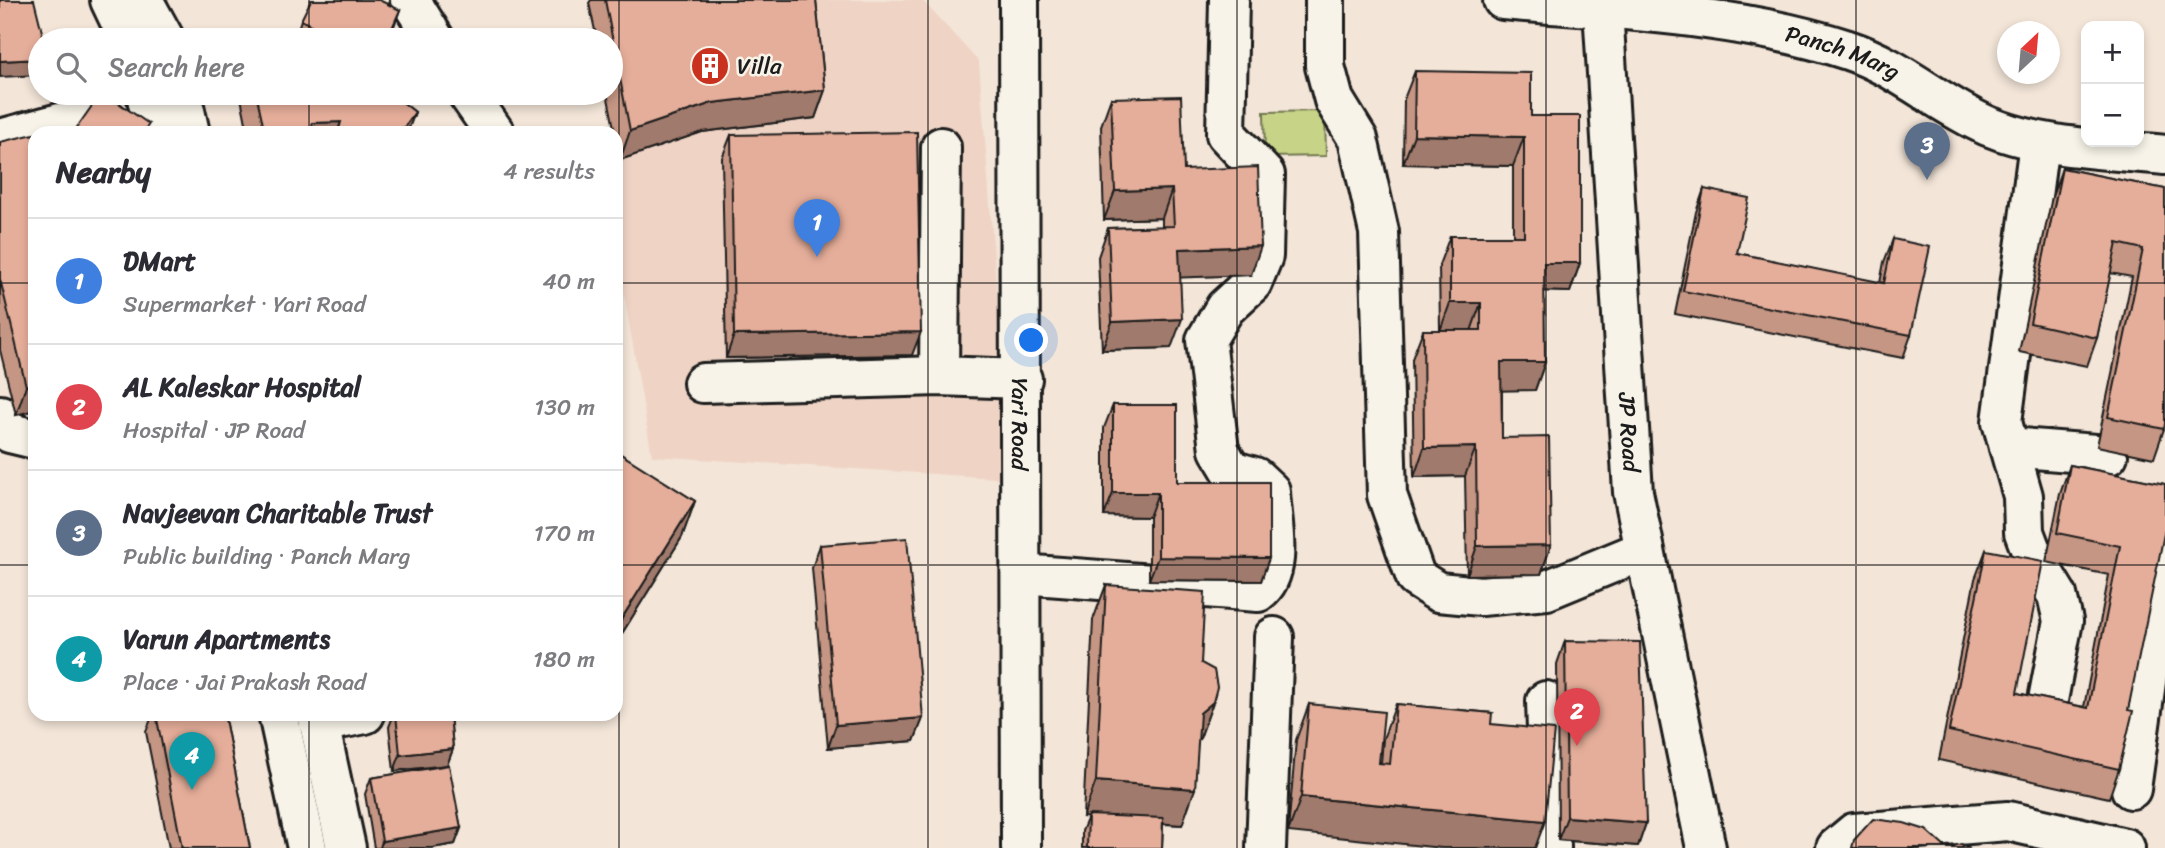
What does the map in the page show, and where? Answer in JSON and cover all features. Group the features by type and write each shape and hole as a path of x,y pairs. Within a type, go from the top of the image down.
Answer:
{"street":[{"path":"410,0 428,28"},
{"name":"Yari Road","path":"1020,0 1021,848"},
{"path":"1021,574 1258,592 1268,584 1274,568 1270,491 1255,477 1231,470 1219,450 1206,340 1225,308 1252,283 1263,256 1266,230 1265,175 1226,134 1229,0"},
{"path":"1325,0 1325,66 1334,100 1358,139 1379,232 1387,495 1416,578 1438,592 1481,596 1547,590 1644,550"},
{"name":"Panch Marg","path":"1516,1 1727,20 1849,50 1898,71 1987,125 2039,143 2165,155"},
{"name":"JP Road","path":"1603,9 1633,492 1706,848"},
{"path":"126,16 146,28"},
{"path":"148,105 153,126"},
{"path":"184,105 188,126"},
{"path":"475,105 490,126"},
{"path":"48,126 93,114 114,126"},
{"path":"0,139 28,131"},
{"path":"2039,143 2002,422 2023,496 2024,532 2033,556 2057,595 2063,621 2048,701"},
{"path":"939,376 941,147"},
{"path":"2035,185 2074,192"},
{"path":"703,383 939,376 1022,379"},
{"path":"0,415 10,433 28,437"},
{"path":"2009,447 2108,455"},
{"path":"2131,789 2165,546"},
{"path":"1266,848 1274,637"},
{"path":"1546,701 1551,848"},
{"path":"280,721 307,848"},
{"path":"318,721 346,848"},
{"path":"1836,848 1854,833 2008,821 2125,848"},
{"path":"1679,848 1706,848"}],"shaded area":[{"path":"782,0 922,0 979,62 1011,479 652,456 623,288 623,133"}],"green space":[{"path":"1325,111 1326,156 1265,157 1264,112"}],"building":[{"path":"0,0 34,0 41,28 28,28 28,60 0,61"},
{"path":"311,0 379,0 400,10 392,28 316,28 301,20"},
{"name":"Villa","path":"605,0 816,0 825,90 712,103 630,131 623,94 623,28 610,28"},
{"path":"1415,71 1531,73 1531,116 1580,116 1580,263 1544,263 1545,362 1501,362 1502,438 1549,437 1551,545 1477,546 1476,447 1424,448 1423,330 1481,330 1481,303 1450,303 1450,236 1524,236 1524,137 1414,135"},
{"path":"1181,96 1184,170 1258,167 1261,246 1179,249 1182,319 1112,322 1108,228 1174,226 1172,189 1115,191 1111,98"},
{"path":"93,105 121,105 149,124 148,126 78,126"},
{"path":"259,105 406,105 415,112 405,126 340,126 341,122 312,123 313,126 263,126"},
{"path":"917,132 921,332 734,335 731,135"},
{"path":"28,135 26,386 0,279 0,142"},
{"path":"2062,168 2165,189 2164,429 2108,417 2143,249 2117,243 2097,338 2030,323"},
{"path":"1704,189 1749,198 1737,253 1884,283 1893,239 1930,247 1911,335 1683,291"},
{"path":"1113,405 1177,405 1177,482 1269,482 1269,558 1158,557 1158,493 1113,493"},
{"path":"623,455 695,501 623,616"},
{"path":"2070,465 2165,484 2165,529 2128,710 2133,711 2119,769 1949,731 1986,550 2043,561 2017,693 2088,708 2120,546 2057,533"},
{"path":"907,538 923,718 836,725 820,545"},
{"path":"1106,585 1205,592 1201,663 1214,670 1217,687 1213,702 1200,713 1195,789 1096,781"},
{"path":"1565,641 1640,642 1646,823 1567,817"},
{"path":"1309,704 1384,712 1379,763 1390,764 1396,704 1492,713 1491,724 1554,730 1545,821 1301,797"},
{"path":"157,721 225,721 250,848 182,848"},
{"path":"397,721 451,721 453,749 400,755"},
{"path":"449,765 461,828 382,841 371,778"},
{"path":"1088,815 1163,818 1162,848 1087,848"},
{"path":"1873,819 1904,823 1926,830 1946,848 1852,848 1854,840"},
{"path":"1961,844 1970,848 1946,848"}],"place":[{"name":"Villa","path":"710,66"},
{"name":"Navjeevan Charitable Trust","path":"1927,180"},
{"name":"DMart","path":"817,257"},
{"name":"AL Kaleskar Hospital","path":"1577,746"},
{"name":"Varun Apartments","path":"192,790"}]}
